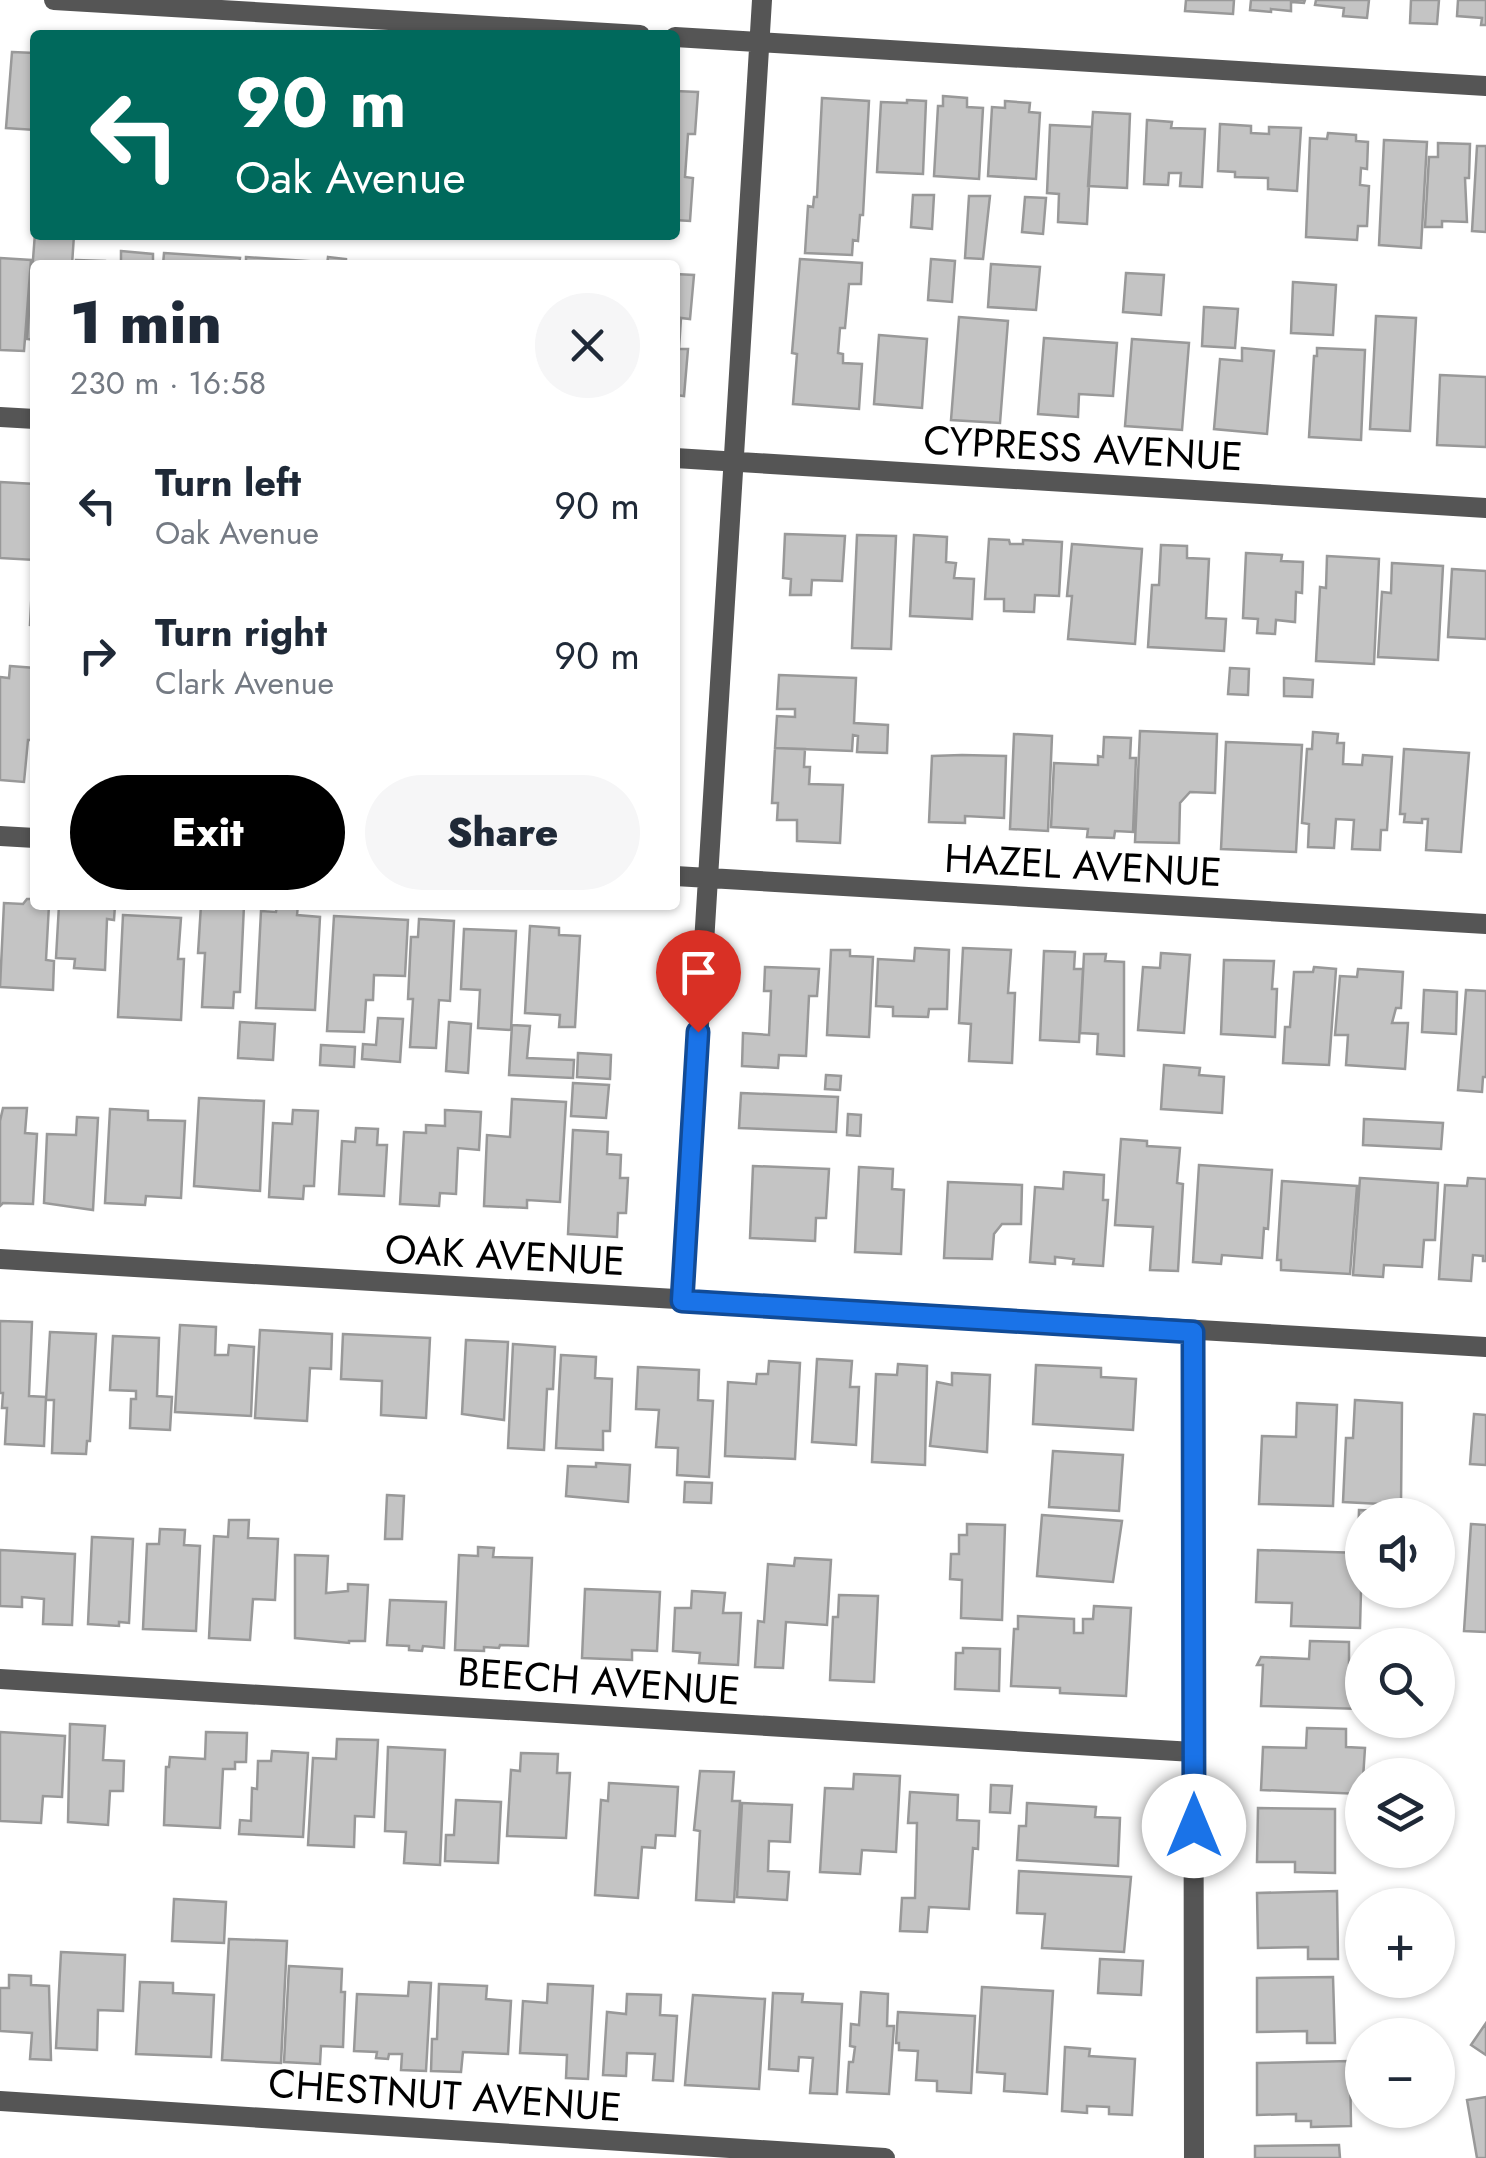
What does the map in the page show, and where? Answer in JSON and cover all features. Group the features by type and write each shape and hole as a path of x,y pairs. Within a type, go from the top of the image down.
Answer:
{"street":[{"path":"54,0 556,30"},
{"path":"682,1301 762,0"},
{"path":"680,37 1486,86"},
{"path":"0,417 30,419"},
{"name":"CYPRESS AVENUE","path":"680,458 1486,508"},
{"path":"0,836 30,838"},
{"name":"HAZEL AVENUE","path":"680,876 1486,924"},
{"name":"OAK AVENUE","path":"0,1259 1486,1347"},
{"path":"1193,1332 1194,2158"},
{"name":"BEECH AVENUE","path":"0,1679 1193,1752"},
{"name":"CHESTNUT AVENUE","path":"0,2101 885,2158"}],"building":[{"path":"1186,0 1234,0 1233,14 1185,11"},
{"path":"1251,0 1305,0 1291,2 1291,11 1271,12 1250,10"},
{"path":"1316,0 1369,0 1367,18 1343,16 1344,8 1315,5"},
{"path":"1411,0 1439,0 1437,24 1410,23"},
{"path":"1458,0 1486,0 1486,25 1481,25 1482,18 1457,16"},
{"path":"12,52 30,53 30,130 6,128"},
{"path":"680,91 698,92 695,134 688,134 685,177 693,178 690,221 680,220"},
{"path":"943,96 967,98 967,107 983,108 979,179 934,176 938,106 943,106"},
{"path":"822,98 869,101 863,215 858,241 853,240 852,255 805,253 808,206 813,207 817,197"},
{"path":"926,101 923,174 877,172 881,102"},
{"path":"1005,101 1030,103 1029,112 1040,113 1036,179 988,176 992,107 1005,108"},
{"path":"1093,112 1130,114 1127,188 1088,186"},
{"path":"1147,120 1172,122 1171,128 1205,129 1202,187 1180,186 1181,173 1169,173 1168,185 1144,184"},
{"path":"1220,124 1251,126 1251,133 1269,134 1269,127 1301,128 1297,191 1268,189 1268,178 1235,177 1235,172 1218,171"},
{"path":"1050,125 1092,127 1087,224 1058,222 1059,194 1047,193"},
{"path":"1328,133 1356,135 1356,141 1368,142 1367,169 1361,168 1360,185 1369,186 1367,226 1358,226 1357,240 1306,237 1310,138 1327,139"},
{"path":"1384,140 1427,142 1421,248 1379,245"},
{"path":"1438,143 1470,144 1469,178 1465,178 1467,222 1442,221 1442,227 1425,227 1429,157 1438,157"},
{"path":"1477,146 1486,146 1486,232 1472,231"},
{"path":"913,195 934,195 932,229 911,227"},
{"path":"969,196 990,196 983,259 965,258"},
{"path":"1025,197 1046,198 1043,234 1022,232"},
{"path":"34,240 74,240 72,260 33,260"},
{"path":"121,251 153,254 153,260 121,260"},
{"path":"164,253 240,258 240,260 163,260"},
{"path":"246,257 291,260 246,260"},
{"path":"0,258 31,260 24,351 0,350"},
{"path":"800,259 862,263 861,284 849,284 838,353 843,354 843,363 862,364 859,409 793,404 797,354 792,353"},
{"path":"931,259 955,261 952,302 928,300"},
{"path":"991,264 1040,267 1036,310 988,307"},
{"path":"1126,273 1164,275 1161,315 1123,312"},
{"path":"680,274 694,275 690,319 681,318 680,334"},
{"path":"1293,282 1336,285 1333,335 1291,333"},
{"path":"1204,307 1238,309 1235,348 1202,346"},
{"path":"1376,316 1416,318 1410,431 1370,429"},
{"path":"959,317 1008,321 1000,423 951,420"},
{"path":"879,335 927,339 922,408 874,404"},
{"path":"1044,338 1117,343 1113,396 1079,394 1078,417 1038,414"},
{"path":"1132,339 1189,343 1182,430 1125,426"},
{"path":"1242,348 1274,351 1267,434 1214,429 1220,359 1242,361"},
{"path":"1317,348 1365,350 1361,440 1309,437"},
{"path":"680,349 688,349 684,396 680,396"},
{"path":"1440,375 1486,377 1486,447 1437,445"},
{"path":"0,482 30,484 30,560 0,558"},
{"path":"785,534 845,536 842,581 812,580 811,595 790,595 791,579 783,578"},
{"path":"857,535 896,536 891,649 852,648"},
{"path":"914,535 947,537 946,562 956,563 954,578 974,579 972,619 910,616"},
{"path":"989,539 1009,540 1010,544 1023,544 1023,540 1062,542 1059,596 1035,595 1034,612 1004,611 1004,599 985,599"},
{"path":"1072,544 1142,549 1135,644 1068,639"},
{"path":"1161,545 1187,546 1187,558 1209,559 1206,618 1226,619 1224,651 1148,647 1152,585 1159,585"},
{"path":"1246,553 1282,555 1281,561 1303,562 1302,593 1296,592 1295,622 1276,620 1275,634 1257,633 1258,619 1243,618"},
{"path":"1327,556 1379,559 1374,664 1316,661 1320,587 1326,588"},
{"path":"1392,563 1443,566 1438,660 1378,657 1382,592 1391,593"},
{"path":"1452,569 1486,571 1486,639 1448,637"},
{"path":"10,666 30,668 30,740 24,782 0,780 0,677 9,678"},
{"path":"1230,668 1249,669 1248,695 1228,694"},
{"path":"779,675 856,678 854,723 888,725 887,753 857,752 858,736 853,735 852,751 775,748 777,716 795,717 795,709 777,709"},
{"path":"1284,678 1313,680 1312,697 1284,696"},
{"path":"1140,731 1217,734 1215,793 1190,792 1180,803 1179,843 1135,842"},
{"path":"1313,732 1338,734 1337,743 1344,743 1343,764 1362,765 1363,755 1392,757 1387,830 1381,830 1380,850 1352,849 1354,820 1336,819 1334,848 1308,847 1309,824 1302,823 1307,749 1312,749"},
{"path":"1014,734 1052,736 1048,831 1010,829"},
{"path":"1104,737 1131,738 1130,758 1136,758 1133,832 1115,831 1114,838 1087,837 1088,829 1051,827 1054,763 1098,765 1098,756 1103,757"},
{"path":"1226,742 1302,745 1296,852 1221,849"},
{"path":"775,748 805,749 804,767 810,767 809,784 843,785 840,843 797,841 797,820 777,820 778,803 772,803"},
{"path":"1404,749 1469,753 1461,852 1426,850 1428,819 1422,819 1422,823 1404,822 1405,814 1400,814"},
{"path":"932,756 1006,756 1004,818 965,816 965,823 929,822"},
{"path":"30,899 30,910 49,910 46,960 54,961 53,990 0,987 4,903 23,904"},
{"path":"59,910 115,910 114,920 107,919 105,970 74,968 75,959 56,958"},
{"path":"201,910 244,910 240,992 234,992 233,1008 202,1007 205,953 198,953"},
{"path":"298,910 297,915 320,917 315,1010 256,1008 261,911"},
{"path":"123,915 181,918 181,1020 118,1017"},
{"path":"334,916 408,920 405,976 374,975 373,1000 366,1000 364,1032 327,1031"},
{"path":"419,919 454,921 450,1001 439,1000 436,1048 410,1047 411,937 418,937"},
{"path":"530,926 559,928 559,935 580,936 575,1027 559,1027 560,1015 525,1013"},
{"path":"464,929 516,931 511,1030 478,1028 480,990 461,989"},
{"path":"915,948 949,950 947,1009 929,1009 928,1017 893,1016 893,1007 876,1006 878,959 914,961"},
{"path":"963,948 1011,950 1008,993 1015,993 1012,1063 969,1061 971,1024 959,1023"},
{"path":"831,950 850,950 850,956 873,957 869,1037 827,1035"},
{"path":"1044,951 1075,952 1074,969 1083,969 1079,1042 1040,1040"},
{"path":"1161,953 1190,955 1184,1033 1138,1030 1143,967 1160,968"},
{"path":"1084,954 1106,954 1105,961 1124,962 1124,1056 1097,1054 1098,1034 1080,1033"},
{"path":"1224,960 1274,961 1275,1037 1221,1034"},
{"path":"765,967 819,969 817,996 809,996 806,1056 779,1055 778,1068 742,1066 743,1033 769,1035 771,991 764,991"},
{"path":"1314,967 1336,969 1329,1065 1283,1063 1294,972 1313,972"},
{"path":"1358,969 1403,972 1401,1008 1396,1008 1392,1023 1408,1023 1405,1069 1346,1065 1348,1035 1335,1035 1340,976 1357,977"},
{"path":"1424,990 1457,992 1456,1034 1422,1032"},
{"path":"1466,990 1486,991 1486,1077 1482,1092 1458,1090"},
{"path":"378,1018 403,1019 400,1062 362,1059 363,1044 376,1045"},
{"path":"240,1022 275,1024 273,1060 238,1058"},
{"path":"449,1022 471,1024 468,1073 446,1071"},
{"path":"512,1025 530,1026 527,1058 574,1060 573,1078 509,1075"},
{"path":"321,1045 355,1047 354,1067 320,1065"},
{"path":"578,1053 611,1055 610,1079 577,1077"},
{"path":"1164,1065 1200,1068 1199,1075 1224,1077 1222,1113 1161,1109"},
{"path":"826,1075 841,1076 840,1090 825,1089"},
{"path":"573,1083 609,1085 606,1118 571,1116"},
{"path":"741,1093 838,1097 836,1132 739,1128"},
{"path":"199,1098 264,1101 260,1191 194,1186"},
{"path":"512,1099 566,1102 560,1202 527,1200 527,1208 484,1206 487,1135 510,1137"},
{"path":"3,1108 27,1108 25,1133 37,1134 33,1204 0,1206"},
{"path":"110,1109 148,1111 148,1120 185,1121 181,1198 146,1196 145,1205 105,1203"},
{"path":"293,1110 318,1111 314,1186 304,1186 303,1199 269,1197 273,1123 292,1124"},
{"path":"445,1110 481,1112 479,1150 458,1148 456,1194 440,1193 439,1206 400,1204 404,1132 426,1133 426,1125 445,1126"},
{"path":"848,1114 861,1115 860,1136 847,1135"},
{"path":"77,1117 98,1118 93,1210 44,1203 47,1134 76,1135"},
{"path":"1364,1119 1443,1123 1441,1149 1363,1145"},
{"path":"356,1128 378,1129 377,1145 387,1145 384,1196 339,1194 342,1141 355,1142"},
{"path":"573,1130 608,1132 607,1154 621,1155 620,1178 628,1178 626,1213 618,1213 617,1237 568,1234"},
{"path":"1121,1139 1180,1148 1177,1183 1183,1184 1178,1271 1150,1270 1153,1227 1115,1225"},
{"path":"1199,1165 1272,1170 1262,1258 1222,1255 1221,1264 1193,1262"},
{"path":"753,1166 829,1169 826,1218 816,1218 815,1241 750,1238"},
{"path":"859,1167 893,1169 892,1189 904,1190 901,1254 855,1252"},
{"path":"1064,1172 1104,1175 1103,1200 1108,1200 1103,1266 1073,1264 1074,1259 1055,1257 1055,1264 1030,1262 1035,1187 1063,1189"},
{"path":"1360,1178 1438,1183 1435,1240 1424,1240 1422,1267 1384,1265 1383,1277 1353,1275"},
{"path":"1468,1178 1486,1179 1486,1261 1483,1256 1473,1255 1471,1281 1439,1279 1445,1185 1467,1186"},
{"path":"1282,1181 1357,1186 1350,1274 1281,1270 1281,1260 1277,1260"},
{"path":"948,1182 1022,1185 1021,1224 1002,1224 994,1234 992,1259 944,1258"},
{"path":"0,1321 32,1322 29,1396 46,1397 44,1446 5,1444 7,1408 2,1408 0,1393"},
{"path":"180,1325 216,1327 215,1355 228,1355 229,1345 254,1347 251,1416 175,1412"},
{"path":"260,1330 332,1334 331,1369 310,1368 307,1421 255,1418"},
{"path":"50,1332 96,1334 86,1454 52,1453 54,1400 46,1400"},
{"path":"343,1334 430,1338 426,1418 381,1415 382,1381 341,1379"},
{"path":"113,1336 159,1338 157,1396 172,1397 170,1430 130,1428 131,1399 136,1399 136,1391 110,1390"},
{"path":"466,1340 508,1342 504,1420 462,1414"},
{"path":"513,1344 555,1347 553,1389 547,1389 544,1450 508,1448"},
{"path":"561,1355 596,1357 595,1378 612,1379 610,1431 603,1431 603,1450 556,1448"},
{"path":"817,1359 852,1361 850,1387 859,1387 856,1445 812,1442"},
{"path":"769,1361 800,1363 795,1459 725,1456 728,1382 756,1384 757,1374 768,1374"},
{"path":"898,1364 927,1366 925,1465 872,1462 876,1374 897,1375"},
{"path":"1036,1365 1101,1368 1101,1377 1136,1379 1133,1430 1033,1424"},
{"path":"638,1367 699,1370 698,1400 713,1401 709,1477 677,1475 678,1448 656,1447 659,1410 636,1409"},
{"path":"952,1373 990,1375 987,1452 930,1446 937,1382 952,1385"},
{"path":"1355,1400 1402,1403 1401,1498 1345,1498 1343,1502 1346,1438 1353,1438"},
{"path":"1297,1403 1337,1405 1333,1506 1259,1504 1262,1436 1296,1437"},
{"path":"1474,1414 1486,1415 1486,1465 1470,1464"},
{"path":"1053,1451 1123,1455 1119,1511 1049,1507"},
{"path":"596,1463 630,1465 628,1502 566,1496 568,1466 596,1467"},
{"path":"685,1482 712,1483 711,1503 684,1502"},
{"path":"387,1495 404,1496 402,1539 385,1539"},
{"path":"1042,1515 1122,1521 1113,1582 1037,1576"},
{"path":"229,1520 249,1520 248,1538 278,1539 275,1600 253,1599 250,1640 209,1638 214,1536 228,1537"},
{"path":"967,1524 1005,1525 1002,1620 961,1618 962,1580 950,1579 951,1554 959,1554 959,1535 967,1535"},
{"path":"1471,1524 1486,1525 1486,1632 1464,1631"},
{"path":"160,1529 185,1530 184,1545 200,1546 196,1631 143,1629 147,1544 159,1544"},
{"path":"92,1537 133,1539 129,1623 88,1624"},
{"path":"478,1547 494,1548 493,1557 532,1558 528,1646 455,1650 459,1555 478,1556"},
{"path":"0,1550 75,1554 72,1625 43,1624 44,1599 22,1597 22,1607 0,1606"},
{"path":"1258,1550 1345,1553 1345,1608 1361,1608 1360,1628 1291,1626 1292,1603 1256,1602"},
{"path":"295,1555 328,1556 326,1593 348,1591 348,1584 368,1585 365,1641 295,1638"},
{"path":"795,1558 831,1560 827,1625 786,1622 783,1668 755,1667 758,1621 764,1622 768,1564 794,1566"},
{"path":"585,1589 660,1592 657,1651 632,1650 632,1660 582,1658"},
{"path":"692,1591 725,1593 723,1613 741,1613 738,1665 699,1663 700,1653 673,1651 675,1608 691,1608"},
{"path":"839,1595 878,1596 874,1682 830,1680 833,1617 838,1617"},
{"path":"390,1600 446,1602 444,1648 423,1646 422,1651 387,1645"},
{"path":"1094,1606 1131,1608 1126,1696 1011,1686 1018,1616 1074,1619 1074,1633 1083,1633 1083,1619 1093,1619"},
{"path":"1310,1641 1345,1642 1345,1708 1261,1706 1263,1665 1257,1665 1261,1657 1309,1659"},
{"path":"963,1648 1000,1649 999,1691 955,1689 956,1653 963,1653"},
{"path":"70,1724 105,1726 103,1760 124,1761 123,1791 110,1791 108,1825 68,1822"},
{"path":"1307,1728 1345,1729 1346,1747 1365,1748 1364,1758 1345,1758 1345,1793 1261,1790 1263,1747 1306,1748"},
{"path":"0,1732 65,1736 62,1797 43,1796 41,1823 0,1821"},
{"path":"206,1732 247,1733 246,1762 235,1762 235,1769 223,1769 220,1828 164,1825 166,1767 170,1757 205,1759"},
{"path":"337,1739 378,1740 374,1817 355,1816 354,1847 308,1845 313,1758 336,1759"},
{"path":"388,1747 445,1750 440,1865 404,1863 406,1832 385,1831"},
{"path":"272,1751 308,1753 303,1837 239,1834 240,1820 251,1821 258,1761 271,1761"},
{"path":"521,1753 558,1754 557,1773 570,1773 566,1838 507,1836 511,1770 520,1771"},
{"path":"700,1771 734,1772 732,1801 740,1801 734,1902 696,1900 700,1831 694,1830"},
{"path":"854,1774 900,1776 896,1852 862,1850 860,1874 820,1872 825,1788 853,1789"},
{"path":"609,1783 678,1787 675,1836 656,1835 655,1848 642,1847 638,1898 595,1895 601,1800 608,1801"},
{"path":"991,1785 1012,1786 1010,1813 990,1812"},
{"path":"910,1792 958,1795 957,1820 979,1821 969,1909 929,1907 927,1932 900,1931 902,1898 915,1898 917,1823 908,1823"},
{"path":"456,1800 501,1802 498,1863 445,1861 446,1835 454,1835"},
{"path":"742,1803 792,1805 790,1842 769,1841 768,1871 789,1872 787,1900 737,1897"},
{"path":"1027,1803 1096,1807 1095,1817 1120,1818 1118,1866 1017,1860 1019,1826 1026,1826"},
{"path":"1258,1808 1335,1809 1335,1873 1295,1872 1295,1862 1257,1862"},
{"path":"1019,1871 1131,1877 1124,1952 1042,1948 1045,1914 1017,1913"},
{"path":"1337,1891 1338,1959 1308,1959 1308,1947 1258,1948 1257,1893"},
{"path":"174,1899 226,1902 224,1943 172,1941"},
{"path":"229,1939 287,1941 281,2063 222,2060"},
{"path":"61,1952 125,1955 123,2011 98,2010 97,2050 56,2048"},
{"path":"1100,1959 1143,1961 1141,1995 1098,1993"},
{"path":"289,1966 342,1969 343,2047 321,2046 320,2064 284,2062"},
{"path":"9,1975 31,1976 31,1985 49,1986 51,2060 30,2059 32,2033 0,2031 0,1988 9,1988"},
{"path":"1333,1977 1335,2043 1307,2043 1307,2031 1257,2032 1257,1978"},
{"path":"140,1982 173,1983 173,1993 214,1995 211,2057 136,2054"},
{"path":"409,1982 431,1983 426,2071 401,2070 402,2054 389,2054 388,2059 376,2058 377,2052 354,2051 357,1994 408,1996"},
{"path":"439,1984 487,1986 486,1999 511,2001 508,2054 463,2052 461,2072 431,2071 432,2039 437,2039"},
{"path":"548,1984 593,1986 588,2079 566,2078 567,2055 520,2053 523,2001 547,2003"},
{"path":"982,1987 1053,1991 1047,2094 1004,2091 1005,2074 977,2072"},
{"path":"861,1992 888,1994 887,2026 894,2026 889,2094 847,2092 849,2062 853,2062 855,2047 850,2046 851,2024 859,2025"},
{"path":"773,1993 803,1994 802,2002 842,2004 837,2094 810,2093 813,2058 799,2057 798,2071 769,2069"},
{"path":"627,1994 661,1995 660,2015 677,2016 673,2081 653,2080 655,2054 627,2053 626,2076 603,2075 607,2012 626,2014"},
{"path":"693,1995 765,1999 759,2089 685,2085"},
{"path":"898,2012 975,2016 971,2093 937,2091 937,2081 916,2080 918,2051 899,2050 896,2043"},
{"path":"1486,2023 1486,2055 1471,2045"},
{"path":"1065,2047 1090,2049 1089,2056 1135,2059 1132,2115 1109,2114 1109,2107 1087,2106 1087,2113 1062,2111"},
{"path":"1345,2061 1345,2126 1311,2127 1311,2121 1296,2121 1296,2114 1257,2115 1257,2063"},
{"path":"1486,2097 1486,2158 1477,2158 1467,2100"},
{"path":"1339,2145 1340,2158 1255,2158 1255,2146"}],"route":[{"path":"698,1032 682,1301 1193,1332 1194,1826"}]}
